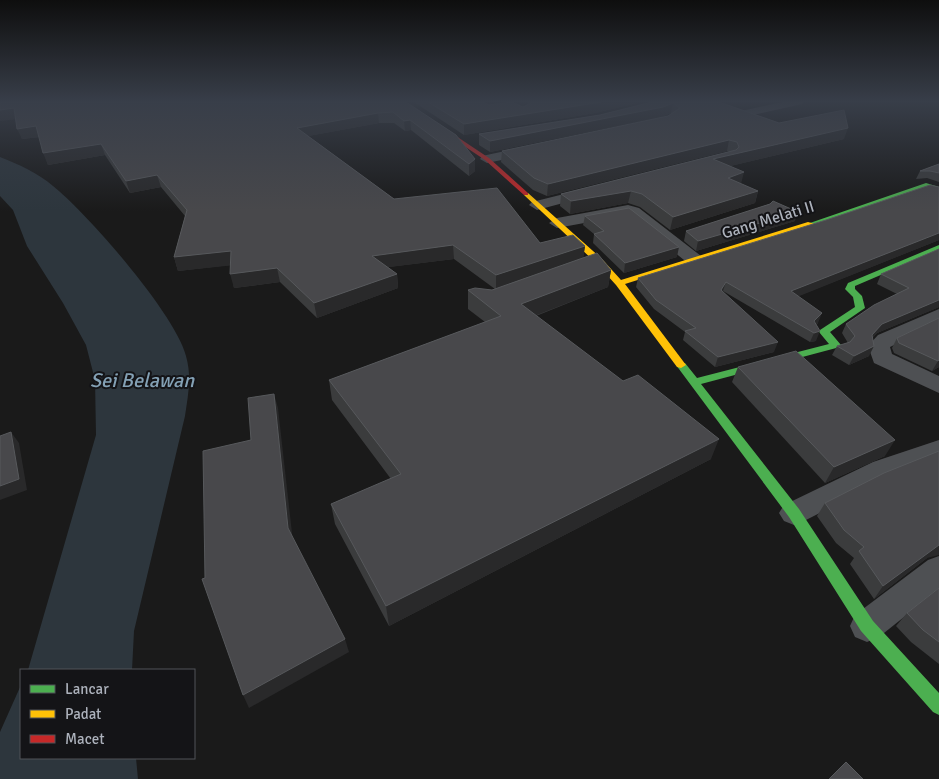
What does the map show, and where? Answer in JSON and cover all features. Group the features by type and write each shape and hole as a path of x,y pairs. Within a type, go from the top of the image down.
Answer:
{"street":[{"path":"455,138 487,159 557,223 590,265 619,283 794,513 867,626 939,706"},
{"path":"460,142 478,139"},
{"path":"487,159 543,147"},
{"name":"Gang Melati II","path":"619,283 815,223 926,185 939,189"},
{"path":"537,205 604,188"},
{"path":"557,223 628,210 637,213 695,260"},
{"path":"668,238 687,232"},
{"path":"694,382 836,345 824,332 860,308 856,296 850,289 851,285 939,247"},
{"path":"939,315 886,340 879,346 882,358 939,385"},
{"path":"794,513 851,484 916,456 939,449"},
{"path":"867,626 939,570"}],"water":[{"name":"Sei Belawan","path":"0,157 41,177 68,199 107,241 148,291 179,338 186,356 189,379 185,416 134,631 132,669 28,669 96,435 95,380 86,345 63,303 27,246 13,210 0,196"},
{"path":"20,687 20,759 136,759 138,779 0,779 0,732"}],"building":[{"path":"39,138 311,138 394,199 497,188 540,243 573,235 585,246 496,275 453,245 372,256 397,274 314,303 277,268 230,274 231,251 174,257 187,210 157,175 126,181 101,144 43,153"},
{"path":"435,138 459,138 475,159 469,164"},
{"path":"486,138 503,138 490,141"},
{"path":"562,138 803,138 713,159 744,172 728,178 758,191 673,217 642,194 631,191 571,201 561,194 736,150 739,147 737,142 729,140 548,184 534,178 502,151"},
{"path":"939,164 939,173 920,171"},
{"path":"930,185 939,187 939,233 791,291 822,313 814,321 820,331 814,333 726,282 721,290 778,342 718,357 685,331 696,328 656,300 638,278 826,220"},
{"path":"773,201 798,212 698,241 686,231 770,204"},
{"path":"629,208 679,247 625,263 594,234 604,231 585,216"},
{"path":"939,249 939,300 882,324 872,335 874,346 854,356 837,346 850,342 855,336 846,324 874,305 909,288 881,274"},
{"path":"597,253 611,270 521,304 623,381 638,375 719,439 386,606 331,504 401,474 329,380 501,316 468,290 475,288 492,290"},
{"path":"939,318 938,361 899,343 897,338"},
{"path":"796,351 895,440 834,467 738,367"},
{"path":"274,394 288,528 345,639 243,695 202,579 205,578 203,451 251,440 248,398"},
{"path":"11,432 19,479 0,486 0,436"},
{"path":"939,451 939,545 883,586 859,551 864,547 844,530 825,503 884,473"},
{"path":"939,588 939,642 923,630 907,613"},
{"path":"846,762 863,779 829,779"}],"traffic: fast":[{"path":"811,224 926,185 939,189"},
{"path":"694,382 836,345 824,332 860,308 857,296 850,289 851,285 939,247"},
{"path":"681,365 794,513 867,626 939,706"}],"traffic: slow":[{"path":"526,194 599,261 619,283 681,365"},
{"path":"619,283 811,224"}],"traffic: jam":[{"path":"456,138 487,159 526,194"}]}
